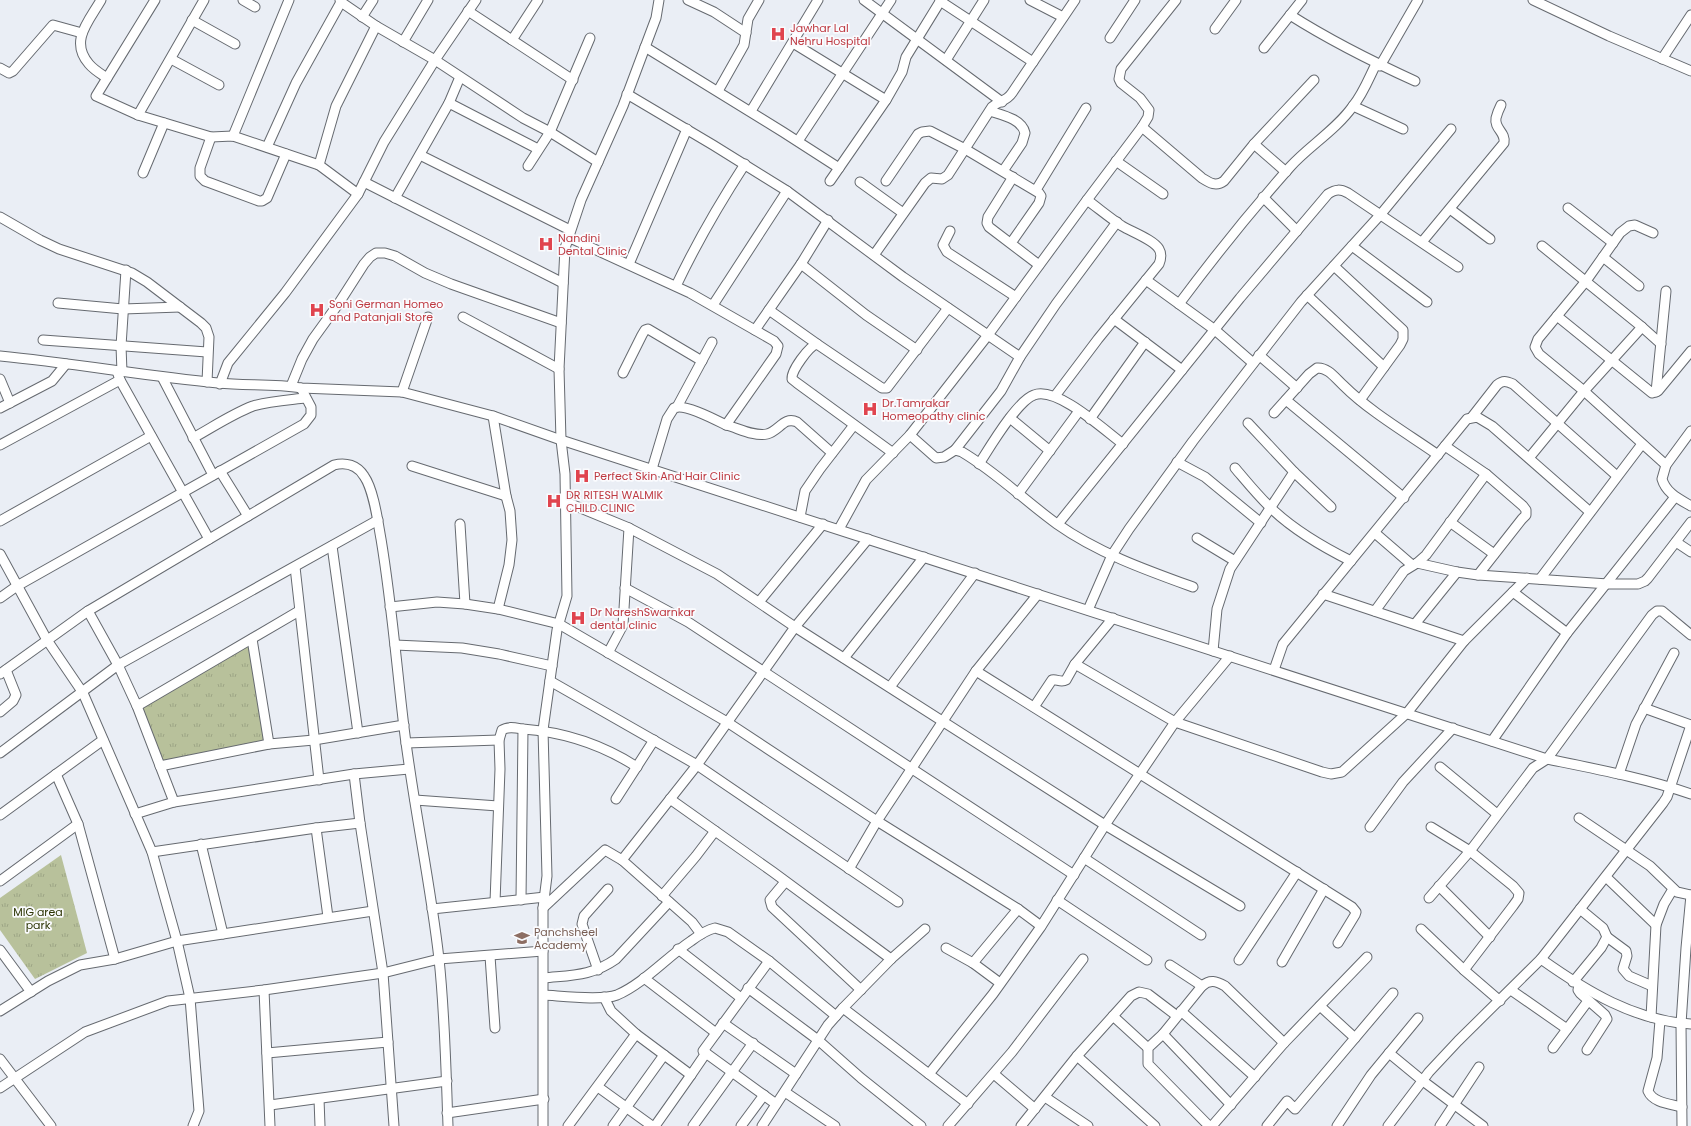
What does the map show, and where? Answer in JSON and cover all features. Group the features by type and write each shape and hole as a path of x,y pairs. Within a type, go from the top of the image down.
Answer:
{"street":[{"path":"101,0 82,33 79,42 81,53 90,65 107,78"},
{"path":"155,0 96,96 138,115 211,137 233,136 319,165 358,194"},
{"path":"138,115 204,0"},
{"path":"243,0 255,7"},
{"path":"233,136 289,0"},
{"path":"362,17 373,0"},
{"path":"403,42 428,0"},
{"path":"220,384 228,363 285,292 358,194 384,142 435,60 476,0"},
{"path":"512,40 538,0"},
{"path":"544,1126 543,908 547,876 543,730 559,624 567,596 566,502 565,474 561,440 559,369 565,248 581,200 627,94 656,18 659,0"},
{"path":"688,0 714,12 746,33"},
{"path":"718,91 744,46 748,19 759,0"},
{"path":"751,112 818,0"},
{"path":"864,0 1002,102"},
{"path":"798,141 891,0"},
{"path":"946,60 984,0"},
{"path":"1030,0 1063,17"},
{"path":"874,255 928,180 934,178 942,179 948,175 990,111 996,104 1009,98 1075,0"},
{"path":"1110,38 1136,0"},
{"path":"839,530 866,480 910,436 988,335 1142,127 1148,117 1149,110 1140,98 1121,83 1119,74 1121,69 1176,0"},
{"path":"1215,29 1236,0"},
{"path":"1264,48 1302,0"},
{"path":"1179,304 1200,275 1300,156 1343,118 1354,106 1418,0"},
{"path":"1532,0 1691,72"},
{"path":"267,147 296,83 341,1 376,26 435,60 523,118 550,132 598,162"},
{"path":"830,181 886,100 902,72 903,63 941,1 1033,62"},
{"path":"468,11 573,80"},
{"path":"1290,14 1327,38 1378,65 1415,81"},
{"path":"1662,59 1691,15"},
{"path":"192,20 235,44"},
{"path":"0,68 9,73 13,71 53,25 82,33"},
{"path":"319,165 336,106 376,26"},
{"path":"528,166 550,132 590,38"},
{"path":"792,43 886,100"},
{"path":"645,47 718,91 839,168"},
{"path":"171,58 219,86"},
{"path":"395,198 449,103 460,77"},
{"path":"1142,127 1202,178 1213,184 1220,184 1254,144 1314,80"},
{"path":"627,94 745,164 787,191 948,308 1020,357"},
{"path":"449,103 538,149"},
{"path":"1422,242 1504,143 1504,137 1496,123 1496,118 1501,105"},
{"path":"1354,106 1403,129"},
{"path":"1036,190 1086,108"},
{"path":"990,111 1014,120 1020,124 1025,133 1022,143 1003,171"},
{"path":"143,173 164,123"},
{"path":"629,264 687,129"},
{"path":"1088,610 1112,555 1177,462 1307,295 1381,214 1451,129"},
{"path":"886,181 918,134 930,131 965,149 1036,190 1041,196 1039,203 1011,243"},
{"path":"211,137 200,168 200,176 205,180 258,201 265,200 269,194 286,154"},
{"path":"1254,144 1286,172"},
{"path":"420,155 569,234 676,286 774,341 778,349 726,425"},
{"path":"1116,162 1163,194"},
{"path":"676,286 716,209 745,164"},
{"path":"1013,177 986,221 989,227 1039,265"},
{"path":"364,182 563,283"},
{"path":"860,182 903,213"},
{"path":"1058,524 1182,370 1328,194 1336,189 1348,193 1458,267"},
{"path":"713,306 787,191"},
{"path":"1264,197 1298,230"},
{"path":"1055,396 1114,319 1159,264 1161,253 1154,244 1117,222 1087,200"},
{"path":"1568,208 1613,243"},
{"path":"1450,209 1490,239"},
{"path":"0,217 34,237 59,249 126,270 147,282 180,307 206,328 209,337 207,352 208,382"},
{"path":"755,330 801,264 828,220"},
{"path":"910,436 936,458 944,457 955,450 1001,391 1020,357 1056,304 1117,222"},
{"path":"1653,233 1635,225 1624,229 1586,281 1538,339 1535,347 1539,354 1584,390 1666,465"},
{"path":"950,231 943,245 947,252 1016,297"},
{"path":"1352,246 1427,302"},
{"path":"1542,246 1661,344"},
{"path":"291,386 302,359 313,339 339,303 364,264 376,253 384,252 395,256 451,284 561,323"},
{"path":"1603,257 1639,286"},
{"path":"801,264 866,315 917,350"},
{"path":"1334,266 1403,330 1403,339 1400,345 1360,400"},
{"path":"126,270 120,375 151,436 209,540"},
{"path":"1146,280 1215,330 1253,363"},
{"path":"1656,392 1666,291"},
{"path":"1307,295 1384,367"},
{"path":"58,303 123,309 180,307"},
{"path":"769,310 882,388 888,387 948,308"},
{"path":"1557,316 1647,390 1656,392"},
{"path":"402,392 428,317"},
{"path":"464,317 559,369"},
{"path":"1114,319 1182,370"},
{"path":"1529,458 1584,390 1642,327"},
{"path":"623,373 642,335 645,330 648,329 702,361"},
{"path":"43,340 207,352"},
{"path":"652,469 667,419 674,408 677,407 712,342"},
{"path":"1090,419 1145,342"},
{"path":"817,344 809,348 792,374 792,379 893,453"},
{"path":"1656,392 1691,351"},
{"path":"1259,355 1297,388"},
{"path":"0,356 66,364 120,375 162,377 220,384 402,392 494,416 561,440 1547,759 1619,774 1691,794"},
{"path":"0,408 52,381 66,364"},
{"path":"1274,413 1314,370 1320,368 1329,372 1360,400 1438,455"},
{"path":"0,446 120,375"},
{"path":"162,377 193,438 248,516"},
{"path":"0,379 10,403"},
{"path":"1274,670 1283,644 1404,498 1462,425 1472,417 1501,382 1506,381 1513,384 1617,476"},
{"path":"0,598 17,586 304,424 311,415 311,407 301,388"},
{"path":"979,464 1016,410 1033,395 1041,393 1055,396 1066,402 1123,444"},
{"path":"193,438 238,413 254,406 277,400 305,398"},
{"path":"1286,400 1404,498"},
{"path":"677,407 691,410 726,425 763,435 775,431 786,421 792,420 797,422 832,453"},
{"path":"1018,494 1079,411"},
{"path":"494,416 506,496 510,511 512,540 509,565 498,609"},
{"path":"1472,417 1484,420 1590,512"},
{"path":"1010,418 1050,451"},
{"path":"1248,423 1294,472 1331,507"},
{"path":"800,517 805,491 854,425"},
{"path":"1691,431 1666,465 1662,474 1663,484 1675,497 1691,506"},
{"path":"0,521 151,436"},
{"path":"1540,579 1642,444"},
{"path":"1445,446 1486,474 1526,510 1526,515 1478,575"},
{"path":"955,450 962,452 1058,524 1088,543 1112,555 1193,587"},
{"path":"1177,462 1205,477 1261,524"},
{"path":"0,712 13,701 16,695 3,672 88,611 334,465 344,463 359,470 365,476 378,520 395,645 409,769 439,960 447,1081 448,1126"},
{"path":"412,466 506,496"},
{"path":"1235,468 1271,509 1313,541 1351,561"},
{"path":"1213,651 1217,609 1226,580 1235,561 1271,509 1294,472"},
{"path":"1375,611 1404,571 1426,555 1486,474"},
{"path":"1492,741 1567,633 1608,584 1675,497"},
{"path":"566,502 629,528 717,574 844,658 1105,825 1240,906"},
{"path":"0,753 83,693 118,665 378,520"},
{"path":"1450,522 1494,554"},
{"path":"1375,533 1414,564 1478,575 1608,584 1633,584 1645,581 1691,522"},
{"path":"460,524 465,604"},
{"path":"758,602 823,524"},
{"path":"608,653 623,625 629,528"},
{"path":"1197,538 1235,561"},
{"path":"622,860 697,765 795,626 868,539"},
{"path":"1676,542 1691,552"},
{"path":"332,546 358,733"},
{"path":"0,554 47,640 83,693 152,852 177,941 190,998 199,1111 198,1117 193,1126"},
{"path":"844,658 924,557"},
{"path":"295,567 319,780"},
{"path":"1415,624 1457,572"},
{"path":"890,687 975,573"},
{"path":"1075,664 1175,722 1331,774 1342,772 1407,713 1464,640 1527,578"},
{"path":"625,588 688,622 1074,875"},
{"path":"1513,592 1567,633"},
{"path":"849,869 877,822 976,671 1038,594"},
{"path":"1323,594 1464,640"},
{"path":"390,606 437,602 465,604 498,609 559,624 727,722 877,822 1017,911 1039,929"},
{"path":"88,611 118,665 137,706 174,802"},
{"path":"137,706 299,611"},
{"path":"1429,898 1470,851 1533,768 1547,759 1656,612 1662,611 1691,635"},
{"path":"1034,707 1050,682 1054,680 1063,682 1066,680 1075,664 1114,618"},
{"path":"252,639 269,744"},
{"path":"395,645 462,648 500,654 552,666"},
{"path":"1619,774 1636,724 1674,653"},
{"path":"929,1074 1000,983 1039,929 1105,825 1175,722 1230,656"},
{"path":"976,671 1352,907 1356,912 1355,915 1338,943"},
{"path":"550,681 697,765 898,902"},
{"path":"1388,1126 1423,1081 1462,1038 1541,959 1628,850 1667,797 1691,725 1644,708"},
{"path":"160,766 269,744 314,740 404,725"},
{"path":"495,902 500,769 499,740 501,732 505,728 543,730 589,743 623,758 637,767"},
{"path":"1370,827 1403,782 1453,728"},
{"path":"521,900 523,729"},
{"path":"0,815 103,740"},
{"path":"406,743 499,740"},
{"path":"616,799 654,740"},
{"path":"1440,767 1497,814"},
{"path":"135,814 174,802 354,774 409,769"},
{"path":"56,774 78,824 115,959"},
{"path":"354,774 360,824 383,973 394,1126"},
{"path":"670,799 773,872 891,959"},
{"path":"415,800 498,806"},
{"path":"1579,818 1628,850 1662,876 1673,889 1681,894 1691,895 1686,948 1686,1024 1682,1126"},
{"path":"0,881 78,824"},
{"path":"152,852 316,828 360,824"},
{"path":"1431,827 1470,851 1513,886 1519,893 1513,906 1464,970"},
{"path":"316,828 328,917"},
{"path":"662,896 715,831"},
{"path":"201,844 223,934"},
{"path":"543,908 605,850 622,860 692,922 701,934"},
{"path":"1084,858 1201,935"},
{"path":"1239,960 1296,872"},
{"path":"1606,877 1656,925"},
{"path":"784,881 770,900 772,907 861,990"},
{"path":"1439,886 1490,936"},
{"path":"598,970 582,924 584,916 608,889"},
{"path":"1282,962 1324,889"},
{"path":"1651,1017 1656,925 1662,908 1673,889"},
{"path":"432,909 545,898"},
{"path":"1057,900 1147,960"},
{"path":"544,978 588,973 598,970 616,959 669,902"},
{"path":"1580,909 1603,928 1607,937 1626,951 1627,956 1623,969 1626,975 1652,986"},
{"path":"0,1011 80,965 115,959 177,941 373,911"},
{"path":"972,963 1017,911"},
{"path":"544,995 604,997 617,995 644,978 678,950 701,934 711,929 720,929 728,932 769,961 836,1016"},
{"path":"762,1126 818,1040 836,1016 891,959 924,929"},
{"path":"1421,929 1464,970 1500,1000"},
{"path":"1576,984 1607,937"},
{"path":"946,948 972,963 1000,983"},
{"path":"0,950 31,992"},
{"path":"678,950 741,998"},
{"path":"0,1088 85,1032 168,1001 264,990 383,973 439,960 543,951"},
{"path":"490,956 496,1028"},
{"path":"1212,1126 1284,1043 1367,957"},
{"path":"948,1126 994,1074 1083,959"},
{"path":"1541,959 1576,984 1641,1016 1686,1024"},
{"path":"769,961 703,1051 776,1104"},
{"path":"1170,965 1202,986"},
{"path":"644,978 716,1033"},
{"path":"1148,1048 1164,1034 1179,1013 1202,986 1207,982 1214,981 1225,986 1284,1043"},
{"path":"1576,984 1580,993 1605,1015 1607,1019 1587,1050"},
{"path":"748,988 818,1040 921,1126"},
{"path":"264,990 270,1126"},
{"path":"1511,990 1567,1029"},
{"path":"1021,1126 1077,1056 1131,996 1140,992 1148,994 1179,1013 1255,1077"},
{"path":"1267,1126 1287,1102 1295,1109 1393,993"},
{"path":"604,997 611,1011 636,1034 691,1075"},
{"path":"1553,1048 1588,1001"},
{"path":"1320,1006 1355,1038"},
{"path":"843,1008 968,1104"},
{"path":"1113,1016 1148,1048 1148,1064 1209,1126"},
{"path":"1337,1126 1371,1075 1418,1018"},
{"path":"1660,1020 1657,1058 1648,1091 1652,1098 1682,1107"},
{"path":"723,1023 796,1074"},
{"path":"568,1126 636,1034"},
{"path":"1164,1034 1231,1105"},
{"path":"267,1053 388,1042"},
{"path":"693,1126 753,1043"},
{"path":"598,1087 626,1108 654,1126 706,1053"},
{"path":"1389,1053 1454,1105 1484,1126"},
{"path":"613,1126 664,1055"},
{"path":"1077,1056 1155,1126"},
{"path":"0,1059 51,1126"},
{"path":"1440,1126 1479,1067"},
{"path":"994,1074 1035,1109"},
{"path":"270,1105 447,1081"},
{"path":"785,1092 835,1126"},
{"path":"741,1126 764,1095"},
{"path":"1045,1097 1088,1126"},
{"path":"320,1099 320,1126"},
{"path":"447,1113 544,1099"}],"green space":[{"path":"252,639 269,744 160,766 137,706"},
{"name":"MIG area park","path":"61,855 87,953 35,979 0,930 0,898"}],"place":[{"name":"Jawhar Lal Nehru Hospital","path":"778,34"},
{"name":"Nandini Dental Clinic","path":"546,244"},
{"name":"Soni German Homeo and Patanjali Store","path":"317,310"},
{"name":"Dr.Tamrakar Homeopathy clinic","path":"870,409"},
{"name":"Perfect Skin And Hair Clinic","path":"582,476"},
{"name":"DR RITESH WALMIK CHILD CLINIC","path":"554,501"},
{"name":"Dr NareshSwarnkar dental clinic","path":"578,618"},
{"name":"Panchsheel Academy","path":"522,938"}]}
